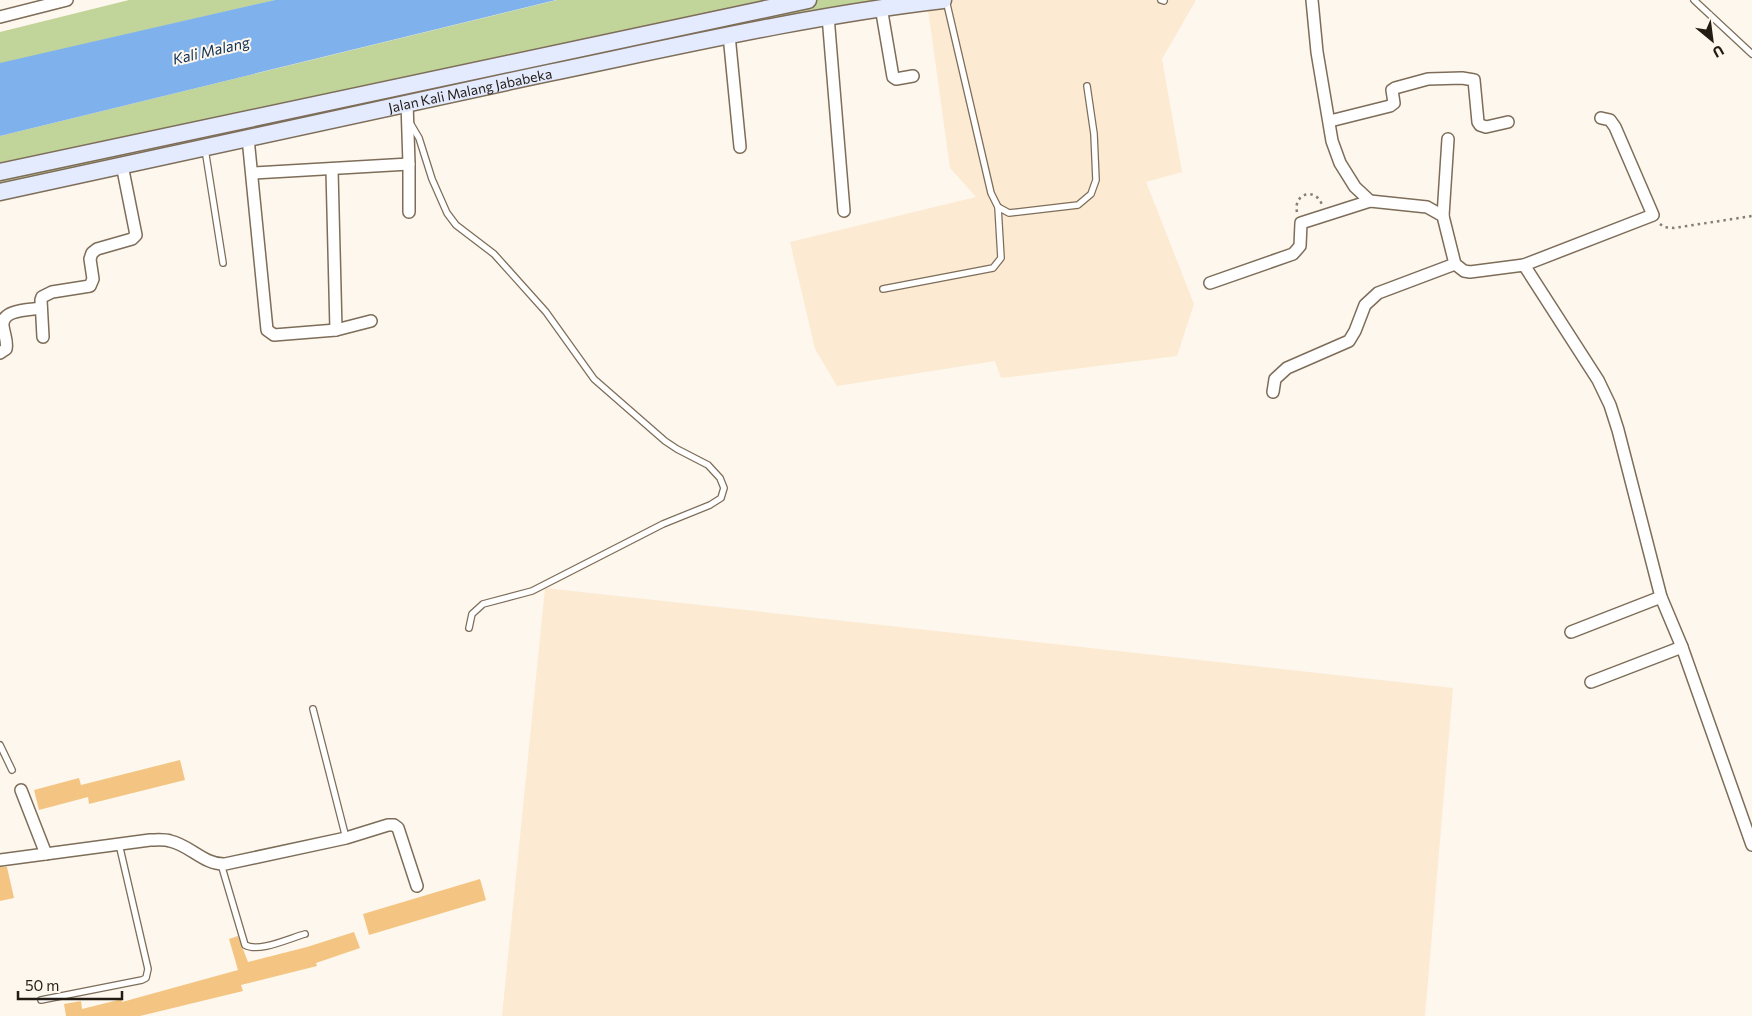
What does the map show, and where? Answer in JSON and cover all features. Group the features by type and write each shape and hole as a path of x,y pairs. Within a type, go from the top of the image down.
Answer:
{"main road":[{"name":"Jalan Kali Malang Jababeka","path":"0,172 808,0"},
{"name":"Jalan Kali Malang Jababeka","path":"0,192 729,35 881,7 944,0"}],"street":[{"path":"0,17 45,3 68,0"},
{"path":"1312,0 1317,52 1332,141 1340,163 1355,187 1370,201"},
{"path":"881,7 893,77 896,79 913,76"},
{"path":"828,16 844,211"},
{"path":"729,35 740,147"},
{"path":"1330,121 1390,106 1394,103 1392,90 1395,88 1428,79 1462,78 1474,80 1478,122 1480,125 1486,127 1508,122"},
{"path":"407,103 409,212"},
{"path":"1448,139 1443,216 1454,264 1464,271 1470,272 1524,265 1653,215 1615,127 1610,120 1601,118"},
{"path":"248,138 253,173 267,330 274,335 336,330 371,321"},
{"path":"253,173 332,170 409,164"},
{"path":"43,337 42,297 48,293 88,287 92,284 93,278 90,259 92,253 97,249 132,239 136,235 122,165"},
{"path":"332,170 336,330"},
{"path":"1210,283 1293,254 1300,246 1301,223 1370,201 1426,207 1443,216"},
{"path":"1273,392 1275,379 1287,368 1349,341 1356,332 1365,305 1378,293 1454,264"},
{"path":"1524,265 1598,380 1610,405 1661,597 1682,647 1751,842"},
{"path":"0,353 6,349 7,345 3,323 6,316 12,313 41,308"},
{"path":"1571,632 1661,597"},
{"path":"1591,682 1682,647"},
{"path":"22,790 46,854"},
{"path":"0,860 119,844 168,840 181,845 212,863 221,864 346,838 388,825 398,828 417,886"}],"lane":[{"path":"883,288 993,268 999,263 1001,258 998,207 991,193 944,0"},
{"path":"1694,0 1752,54"},
{"path":"998,207 1009,213 1078,205 1091,194 1096,180 1094,134 1087,86"},
{"path":"408,120 420,138 432,179 447,213 456,225 494,254 546,312 594,379 665,441 676,449 708,465 720,478 724,488 721,498 710,505 662,524 532,591 483,604 472,614 469,628"},
{"path":"205,147 223,263"},
{"path":"313,709 346,838"},
{"path":"0,745 12,770"},
{"path":"41,1000 146,978 148,969 119,844"},
{"path":"221,864 245,945 263,947 305,934"}],"path":[{"path":"1301,223 1296,211 1296,204 1299,199 1307,194 1313,194 1320,199 1323,208 1320,216"},
{"path":"1653,215 1661,226 1674,228 1752,216"}],"shaded area":[{"path":"936,0 1196,0 1162,59 1182,172 1146,182 1194,304 1177,356 1001,378 995,361 837,386 815,349 790,242 976,197 950,168 927,2"},
{"path":"545,588 1453,688 1425,1016 502,1016"}],"green space":[{"path":"129,0 275,0 0,64 0,32"},
{"path":"557,0 943,0 0,192 0,136"}],"water":[{"name":"Kali Malang","path":"275,0 556,0 0,136 0,63"}],"building":[{"path":"180,760 185,780 89,804 88,797 39,810 34,790 79,778 81,785"},
{"path":"0,867 7,867 14,898 0,901"},
{"path":"480,879 486,900 369,935 363,914"},
{"path":"354,932 360,948 316,963 317,966 241,985 243,991 140,1016 66,1016 64,1004 81,1001 82,1009 122,999 122,1002 238,970 229,939 238,936 248,962 307,947"}]}
